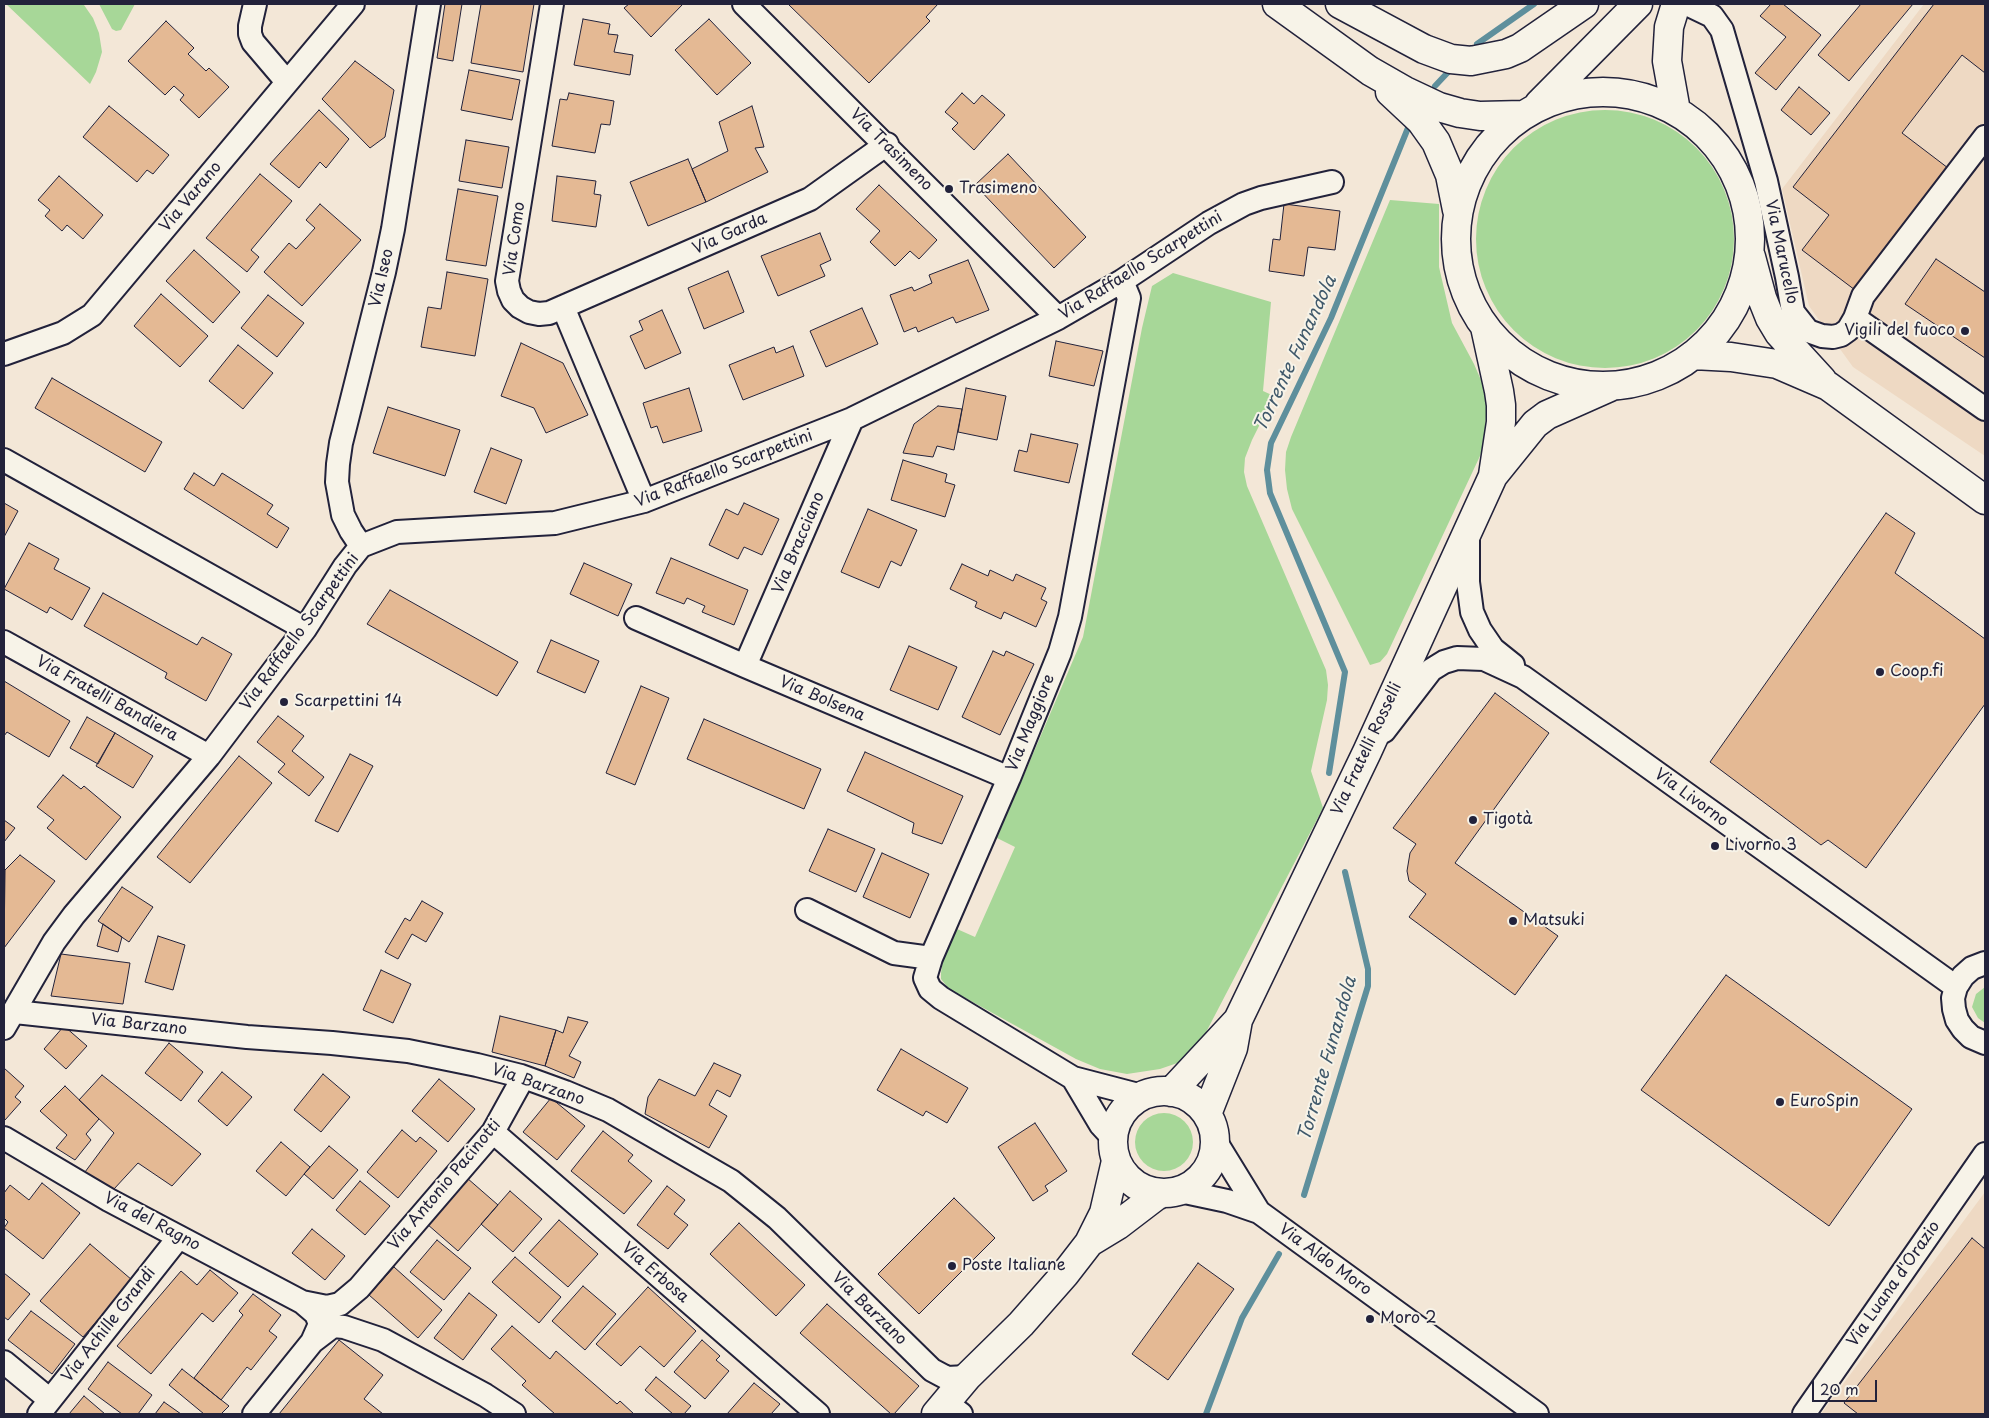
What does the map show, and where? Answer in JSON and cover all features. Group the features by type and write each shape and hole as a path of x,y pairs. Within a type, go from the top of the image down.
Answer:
{"street":[{"path":"255,4 250,34 254,42 287,82"},
{"name":"Via Varano","path":"6,346 63,333 92,315 353,4"},
{"name":"Via Iseo","path":"362,546 351,531 343,515 337,482 338,464 341,443 386,263 429,4"},
{"name":"Via Como","path":"552,4 507,281 513,300 529,312 549,313 563,307"},
{"name":"Via Trasimeno","path":"744,4 1058,318"},
{"path":"1277,4 1370,71 1405,91 1446,109 1480,116 1529,112 1570,96 1592,92 1614,92 1636,95 1676,111 1690,120 1709,137 1734,171 1743,194 1749,218 1750,251 1747,272 1741,291 1732,309 1713,337 1681,364 1655,376 1612,386 1569,382 1541,372 1516,358 1485,327 1471,304 1461,279 1456,252 1458,213 1466,185 1480,158 1499,134 1529,112 1638,4"},
{"path":"1340,4 1424,49 1451,59 1471,61 1506,54 1520,48 1584,4"},
{"path":"1676,4 1669,27 1667,61 1676,111"},
{"name":"Via Marucello","path":"1687,4 1712,16 1722,30 1766,181 1793,312 1808,331 1822,336 1834,337 1842,335 1848,330 1864,296 1985,137"},
{"path":"1370,71 1421,121 1436,142 1450,175 1458,213"},
{"name":"Via Garda","path":"563,307 810,198 886,144"},
{"name":"Via Raffaello Scarpettini","path":"9,1020 54,942 74,915 209,756 305,630 345,566 362,546 397,532 554,523 644,502 852,419 1058,318 1122,281 1209,223 1244,204 1261,198 1332,182"},
{"path":"1750,251 1762,298 1770,318 1780,333 1828,386 1985,500"},
{"name":"Via Maggiore","path":"1122,281 1129,298 1070,617 1060,652 1009,778 931,958 926,978 927,984 935,994 1073,1078 1142,1096"},
{"path":"563,307 644,502"},
{"path":"1855,318 1985,409"},
{"name":"Via Fratelli Rosselli","path":"1485,327 1501,405 1501,422 1493,476"},
{"path":"1693,355 1732,357 1777,364 1828,386"},
{"name":"Via Fratelli Rosselli","path":"1238,1020 1367,752 1493,476 1535,424 1547,416 1612,386"},
{"name":"Via Bracciano","path":"745,666 852,419"},
{"path":"4,460 305,630"},
{"name":"Via Livorno","path":"1468,532 1468,582 1472,612 1480,630 1493,649 1508,660 1523,678"},
{"name":"Via Bolsena","path":"636,618 1009,778"},
{"name":"Via Fratelli Bandiera","path":"4,642 209,756"},
{"name":"Via Livorno","path":"1367,752 1431,670 1444,662 1462,658 1484,659 1523,678 1956,987"},
{"path":"807,910 894,953 931,958"},
{"path":"1985,963 1972,968 1962,976 1953,998 1957,1020 1963,1029 1972,1037 1985,1043"},
{"name":"Via Barzano","path":"9,1020 332,1043 408,1051 521,1076 608,1110 731,1180 777,1218 932,1370 947,1378 967,1377"},
{"path":"1171,1092 1238,1020"},
{"path":"1207,1114 1233,1048 1238,1020"},
{"name":"Via Antonio Pacinotti","path":"302,1302 327,1307 340,1304 359,1288 493,1132 519,1085 521,1076"},
{"name":"Via Maggiore","path":"1073,1078 1115,1149"},
{"path":"952,1413 967,1377 1021,1324 1065,1274 1089,1243 1104,1213 1120,1116 1132,1102 1153,1092 1171,1092 1192,1099 1207,1114 1216,1142 1212,1161 1206,1172 1192,1185 1156,1196 1118,1225 1089,1243"},
{"name":"Via Erbosa","path":"493,1132 818,1414"},
{"name":"Via del Ragno","path":"4,1138 102,1196 302,1302"},
{"name":"Via Aldo Moro","path":"1216,1142 1259,1212"},
{"path":"1115,1149 1124,1174 1135,1184 1148,1191 1172,1192"},
{"name":"Via Luana d'Orazio","path":"1804,1414 1985,1154"},
{"name":"Via Aldo Moro","path":"1172,1192 1227,1201 1259,1212 1537,1414"},
{"name":"Via Achille Grandi","path":"45,1407 180,1237"},
{"path":"359,1288 351,1306 358,1318 383,1340"},
{"path":"302,1302 316,1314 320,1324 312,1342"},
{"path":"952,1413 985,1378 1021,1324"},
{"path":"254,1414 312,1342 333,1326 344,1327 383,1340 485,1395 514,1414"},
{"path":"4,1362 45,1407"}],"shaded area":[{"path":"1924,4 1985,4 1985,456 1853,367 1809,306 1782,189"},
{"path":"1985,1192 1985,1414 1821,1414"}],"green space":[{"path":"6,4 84,5 93,18 99,33 102,52 90,84"},
{"path":"99,4 135,4 121,30 116,31 112,29"},
{"path":"1605,110 1630,113 1654,120 1676,132 1696,148 1712,168 1724,190 1731,214 1734,239 1731,264 1724,288 1712,310 1696,330 1676,346 1654,358 1630,365 1605,368 1580,365 1556,358 1534,346 1514,330 1498,310 1486,288 1479,264 1476,239 1479,214 1486,190 1498,168 1514,148 1534,132 1556,120 1580,113"},
{"path":"1390,200 1439,204 1439,267 1452,323 1474,364 1487,394 1485,437 1480,456 1387,654 1380,662 1370,665 1292,509 1285,470 1286,452 1291,437"},
{"path":"1173,273 1271,302 1263,391 1274,396 1252,440 1245,458 1244,472 1247,486 1326,670 1327,700 1311,771 1323,808 1203,1038 1186,1060 1160,1069 1127,1074 1100,1069 1076,1059 949,989 941,979 941,973 943,960 957,929 975,937 1015,847 997,838 1083,637 1142,328 1152,286"},
{"path":"1985,987 1985,1023 1978,1018 1972,1007 1976,994"},
{"path":"1164,1113 1180,1118 1188,1126 1193,1142 1188,1158 1180,1166 1164,1171 1148,1166 1140,1158 1135,1142 1140,1126 1148,1118"}],"building":[{"path":"445,4 462,4 453,61 437,58"},
{"path":"481,4 534,4 523,72 471,63"},
{"path":"629,4 683,4 651,37 624,8"},
{"path":"788,4 938,4 926,17 930,21 869,83"},
{"path":"1771,4 1783,4 1821,35 1776,90 1755,73 1786,37 1760,16"},
{"path":"1861,4 1913,4 1849,81 1818,55"},
{"path":"1934,4 1985,4 1985,73 1962,55 1902,133 1948,168 1855,290 1802,250 1829,215 1793,187"},
{"path":"583,19 610,24 608,34 618,35 614,52 633,55 630,75 574,65"},
{"path":"709,19 751,63 717,95 675,50"},
{"path":"166,21 194,48 188,54 206,71 209,68 229,87 199,118 180,100 184,95 174,86 165,95 128,61"},
{"path":"355,61 394,90 385,137 370,148 322,99"},
{"path":"469,70 520,80 512,120 461,110"},
{"path":"1799,87 1830,113 1811,135 1781,110"},
{"path":"569,93 614,101 610,125 601,124 595,153 552,146 560,99 567,100"},
{"path":"962,93 974,104 982,95 1005,115 974,150 952,129 958,123 945,112"},
{"path":"109,106 169,155 153,174 147,170 137,182 83,137"},
{"path":"752,106 764,147 755,148 768,172 706,202 692,169 728,151 719,122"},
{"path":"319,110 349,139 326,168 320,162 299,188 270,164"},
{"path":"466,140 509,147 502,188 459,181"},
{"path":"1008,154 1086,237 1054,268 975,185"},
{"path":"688,159 706,202 648,226 630,182"},
{"path":"260,174 292,201 251,250 259,257 247,272 206,238"},
{"path":"59,176 103,215 83,239 67,225 62,231 45,216 50,210 38,200"},
{"path":"557,176 596,181 594,194 601,195 596,227 552,221"},
{"path":"879,185 937,240 919,259 910,251 895,266 870,242 880,231 856,209"},
{"path":"458,189 498,196 486,266 446,260"},
{"path":"320,204 361,240 302,306 264,272 289,243 296,249 315,228 306,220"},
{"path":"1284,204 1340,211 1335,250 1308,247 1304,276 1269,271 1273,239 1280,240"},
{"path":"820,233 831,260 820,265 825,276 778,296 761,256"},
{"path":"194,250 240,292 213,323 166,281"},
{"name":"Vigili del fuoco","path":"1936,259 1985,292 1985,358 1905,304"},
{"path":"968,260 989,310 956,323 953,317 918,332 916,327 904,332 890,295 912,287 914,291 932,283 929,275"},
{"path":"728,271 744,312 704,329 688,288"},
{"path":"447,272 488,279 475,356 421,347 428,307 441,309"},
{"path":"161,294 208,336 180,367 134,326"},
{"path":"268,295 304,323 277,357 241,328"},
{"path":"862,308 878,344 826,367 810,331"},
{"path":"662,310 681,353 645,369 630,336 643,330 639,321"},
{"path":"1056,341 1103,351 1094,386 1049,376"},
{"path":"521,343 563,363 588,415 546,433 534,408 501,396"},
{"path":"238,345 273,373 243,409 209,381"},
{"path":"793,346 804,376 743,400 729,365 774,347 776,353"},
{"path":"52,378 162,442 145,472 35,408"},
{"path":"689,388 702,431 663,443 657,426 651,428 643,403"},
{"path":"966,388 1006,396 997,440 958,432"},
{"path":"938,406 962,409 954,450 937,446 933,457 903,453 914,424"},
{"path":"388,407 460,430 445,476 373,453"},
{"path":"1031,434 1078,444 1069,483 1014,471 1019,450 1027,452"},
{"path":"491,448 522,460 506,504 474,492"},
{"path":"903,460 947,474 945,482 955,485 945,517 891,500"},
{"path":"194,473 214,486 222,473 273,505 267,514 289,528 277,548 184,489"},
{"path":"4,503 18,511 4,537"},
{"path":"744,503 779,519 762,555 744,547 738,559 709,545 726,509 738,515"},
{"path":"868,509 917,530 901,566 891,561 879,588 841,572"},
{"name":"Coop.fi","path":"1886,513 1915,533 1895,573 1985,639 1985,704 1866,868 1828,840 1821,845 1710,762"},
{"path":"29,543 59,559 54,569 90,588 72,620 50,607 47,613 4,589"},
{"path":"671,558 748,590 734,625 702,612 705,606 687,598 684,604 656,593"},
{"path":"584,563 632,584 618,616 570,594"},
{"path":"962,564 988,576 990,570 1013,581 1016,574 1046,588 1041,599 1047,602 1036,627 1004,612 1001,619 975,607 977,602 950,589"},
{"path":"390,590 518,662 497,696 367,624"},
{"path":"103,593 197,645 202,637 232,654 206,701 165,678 167,673 84,626"},
{"path":"551,640 599,661 585,693 537,672"},
{"path":"909,646 957,667 938,710 890,690"},
{"path":"993,651 1004,656 1006,651 1034,664 1000,735 962,717"},
{"path":"4,681 70,721 49,757 7,732 4,736"},
{"path":"641,686 669,698 635,785 606,773"},
{"path":"1495,693 1549,733 1455,863 1558,936 1515,995 1409,917 1426,894 1409,881 1407,871 1410,853 1416,844 1393,828"},
{"path":"278,716 304,736 292,751 324,777 309,796 278,772 285,764 257,742"},
{"path":"87,717 115,733 98,764 70,748"},
{"path":"704,719 821,769 804,809 687,759"},
{"path":"115,733 153,756 133,788 96,766"},
{"path":"865,752 963,796 942,844 912,833 914,823 847,791"},
{"path":"350,754 373,766 338,832 315,821"},
{"path":"239,756 272,783 190,883 157,857"},
{"path":"63,775 81,789 84,786 121,817 86,860 47,828 54,820 37,807"},
{"path":"4,820 15,828 4,842"},
{"path":"828,829 875,849 856,892 809,871"},
{"path":"882,853 929,874 910,918 863,897"},
{"path":"20,855 55,881 4,948 5,870"},
{"path":"122,887 153,907 129,942 98,921"},
{"path":"422,901 443,913 426,942 412,934 398,959 385,952 405,918 410,921"},
{"path":"103,924 122,937 118,952 97,946"},
{"path":"158,936 185,945 173,990 145,982"},
{"path":"61,954 130,963 123,1004 51,996"},
{"path":"381,970 411,984 393,1023 363,1010"},
{"name":"EuroSpin","path":"1726,975 1912,1109 1829,1226 1641,1090"},
{"path":"500,1016 556,1030 545,1066 492,1052"},
{"path":"568,1017 588,1022 569,1056 581,1062 574,1078 545,1066 556,1030 563,1033"},
{"path":"64,1026 87,1046 66,1069 44,1049"},
{"path":"169,1043 203,1072 181,1101 145,1073"},
{"path":"901,1049 968,1088 947,1123 926,1111 923,1116 877,1090"},
{"path":"714,1063 741,1075 730,1097 717,1090 709,1105 727,1116 709,1148 645,1114 648,1097 659,1079 695,1096"},
{"path":"4,1068 24,1086 15,1097 21,1102 5,1120 4,1119"},
{"path":"222,1072 252,1097 227,1126 198,1101"},
{"path":"323,1074 350,1097 321,1132 294,1110"},
{"path":"102,1075 201,1154 172,1186 138,1163 114,1189 85,1172 114,1133 79,1100"},
{"path":"439,1079 475,1109 448,1142 412,1111"},
{"path":"65,1086 99,1119 86,1134 91,1140 75,1160 56,1148 67,1135 40,1111"},
{"path":"551,1098 585,1126 557,1160 523,1132"},
{"path":"1035,1123 1067,1171 1045,1186 1048,1191 1033,1201 998,1147"},
{"path":"402,1130 416,1142 420,1137 437,1151 398,1198 367,1172"},
{"path":"603,1131 633,1155 628,1161 652,1181 624,1214 571,1171"},
{"path":"281,1142 310,1167 286,1196 256,1171"},
{"path":"329,1146 358,1170 333,1199 304,1174"},
{"path":"467,1178 498,1205 458,1251 427,1224"},
{"path":"360,1181 390,1206 365,1235 336,1210"},
{"path":"42,1183 80,1213 43,1259 4,1228 8,1222 4,1218 4,1193 10,1185 29,1200"},
{"path":"667,1186 685,1200 674,1214 688,1225 668,1249 637,1225"},
{"path":"510,1191 542,1219 513,1252 481,1224"},
{"path":"954,1198 995,1238 919,1314 878,1274"},
{"path":"559,1220 598,1254 568,1287 529,1253"},
{"path":"739,1223 805,1285 776,1316 710,1254"},
{"path":"312,1229 345,1256 325,1280 292,1253"},
{"path":"1972,1238 1985,1249 1985,1414 1858,1414 1844,1403"},
{"path":"437,1240 471,1268 444,1300 410,1272"},
{"path":"90,1244 132,1280 83,1337 40,1301"},
{"path":"515,1257 561,1297 539,1323 492,1282"},
{"path":"1198,1263 1234,1289 1168,1380 1132,1354"},
{"path":"394,1267 442,1310 418,1338 369,1295"},
{"path":"210,1270 238,1293 213,1322 202,1313 151,1374 117,1346 181,1271 197,1285"},
{"path":"4,1273 30,1294 8,1320 4,1317"},
{"path":"583,1286 616,1314 585,1350 552,1321"},
{"path":"648,1287 696,1331 664,1367 640,1346 621,1366 596,1344"},
{"path":"469,1293 497,1315 463,1360 434,1338"},
{"path":"253,1294 281,1315 269,1331 277,1337 251,1370 247,1367 221,1400 194,1378 243,1315 239,1311"},
{"path":"827,1304 919,1386 894,1414 891,1414 800,1333"},
{"path":"31,1311 75,1344 52,1374 8,1340"},
{"path":"512,1326 550,1359 556,1351 617,1404 620,1401 634,1414 555,1414 522,1385 526,1381 491,1349"},
{"path":"339,1340 383,1375 364,1399 383,1414 279,1414"},
{"path":"702,1340 720,1356 716,1360 729,1371 705,1399 674,1372"},
{"path":"108,1362 152,1395 138,1414 122,1414 88,1389"},
{"path":"182,1369 229,1406 221,1414 204,1414 169,1385"},
{"path":"656,1377 691,1406 684,1414 673,1414 645,1390"},
{"path":"754,1383 780,1404 771,1414 727,1414"},
{"path":"84,1396 105,1414 69,1414"},
{"path":"164,1402 181,1414 155,1414"}],"waterway":[{"name":"Torrente Funandola","path":"1477,44 1534,4"},
{"name":"Torrente Funandola","path":"1435,86 1451,69"},
{"name":"Torrente Funandola","path":"1329,773 1345,672 1270,493 1267,470 1271,443 1331,318 1410,123"},
{"name":"Torrente Funandola","path":"1304,1195 1368,986 1368,969 1345,872"},
{"name":"Torrente Funandola","path":"1206,1414 1242,1318 1279,1254"}],"place":[{"name":"Trasimeno","path":"949,189"},
{"name":"Vigili del fuoco","path":"1965,331"},
{"name":"Coop.fi","path":"1880,672"},
{"name":"Scarpettini 14","path":"284,702"},
{"name":"Tigotà","path":"1473,820"},
{"name":"Livorno 3","path":"1715,846"},
{"name":"Matsuki","path":"1513,921"},
{"name":"EuroSpin","path":"1780,1102"},
{"name":"Poste Italiane","path":"952,1266"},
{"name":"Moro 2","path":"1370,1319"}]}
